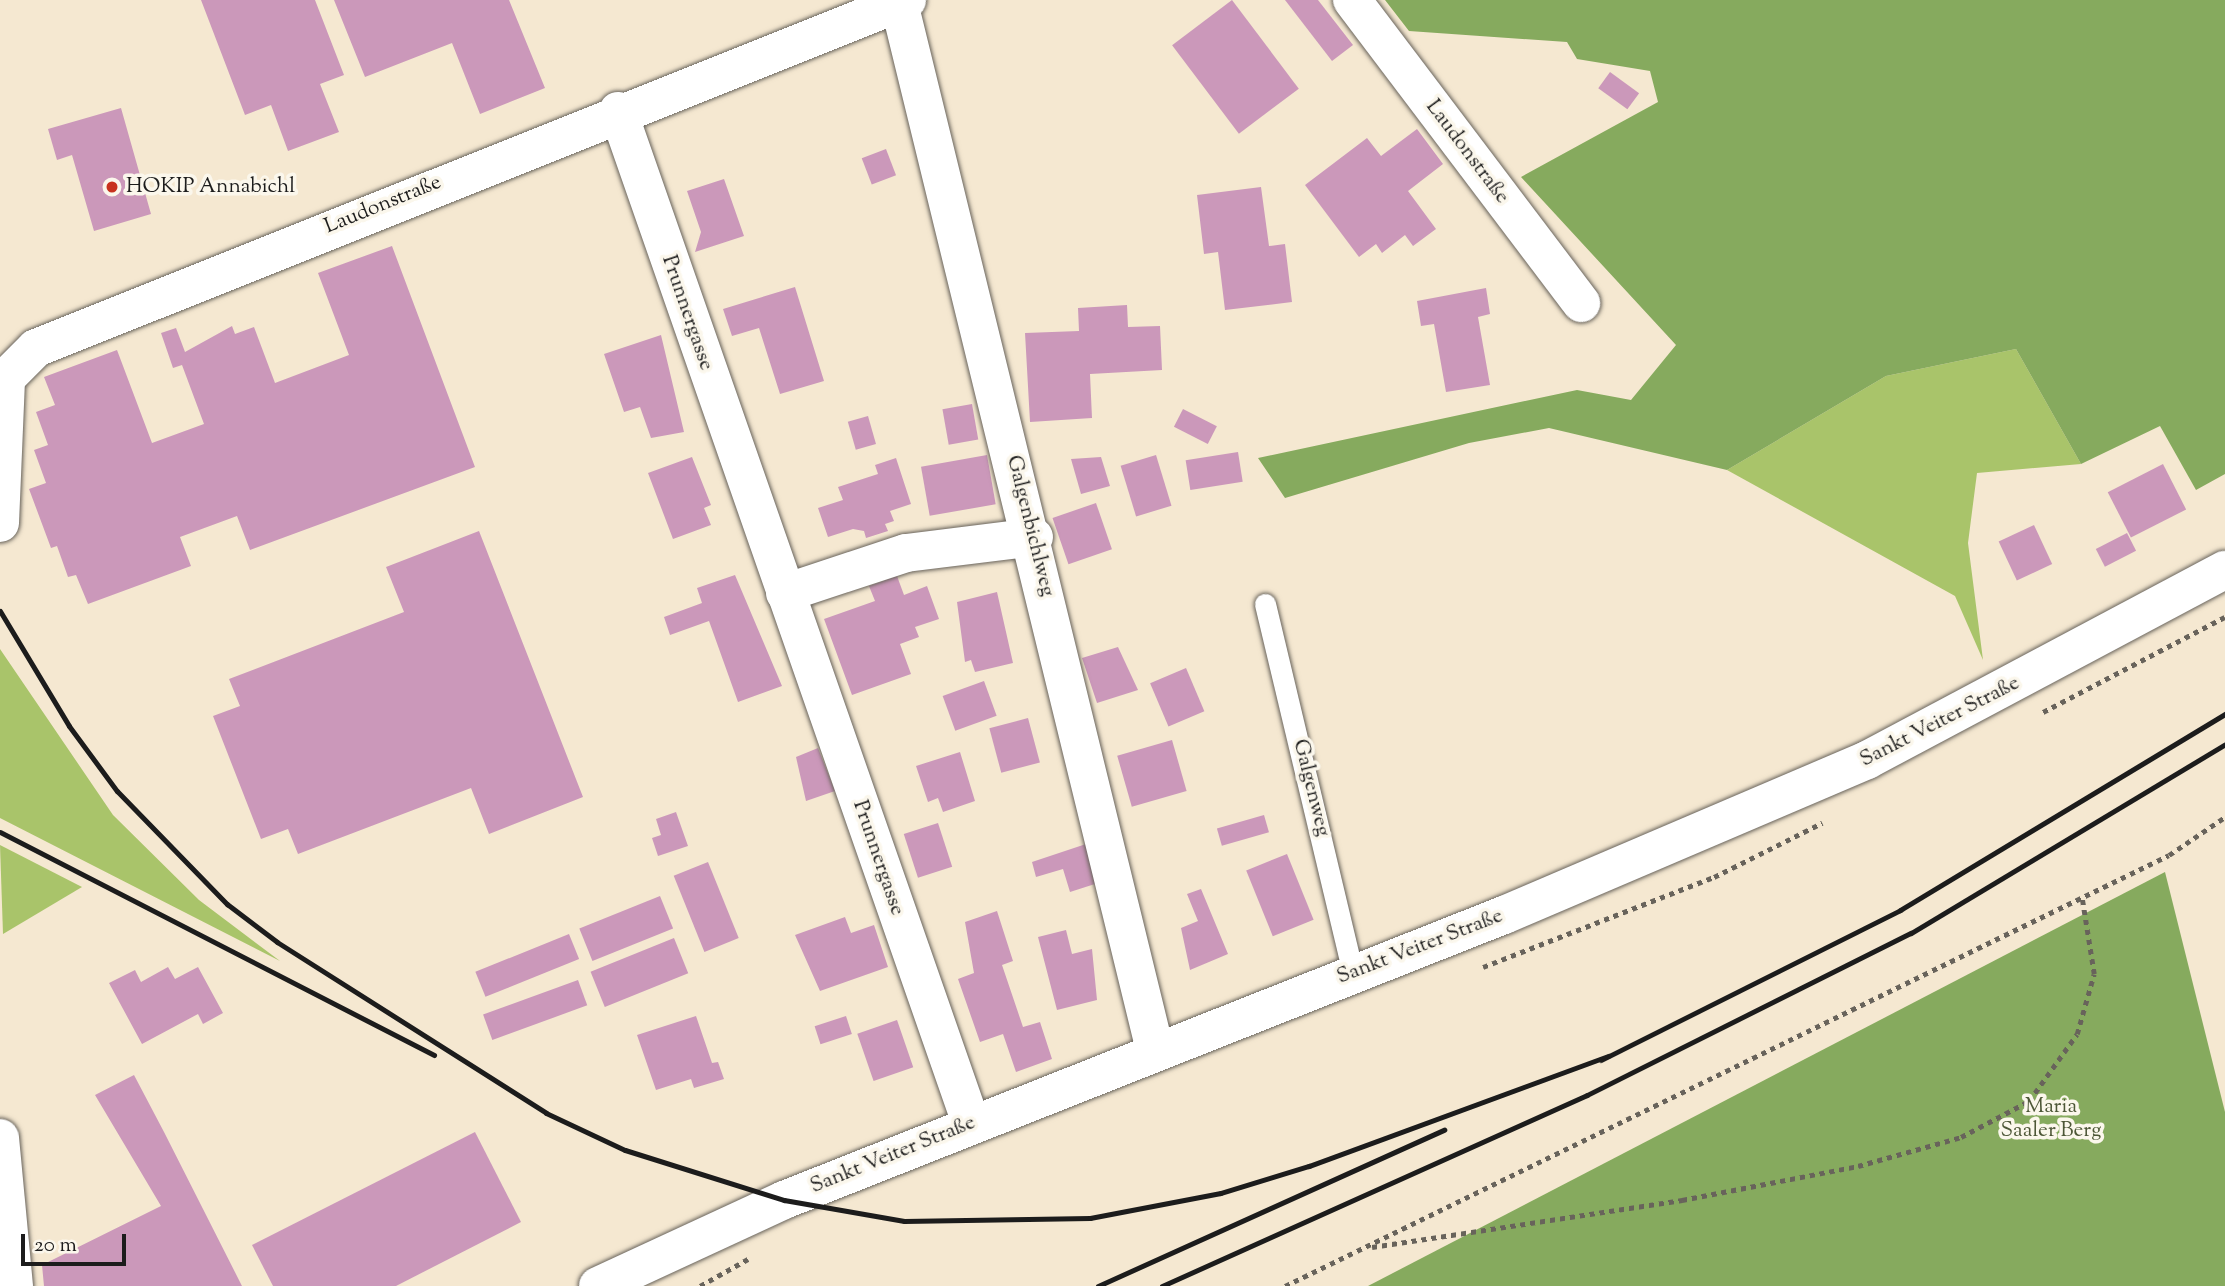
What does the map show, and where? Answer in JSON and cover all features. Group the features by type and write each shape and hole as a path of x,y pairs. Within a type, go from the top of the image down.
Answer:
{"street":[{"name":"Laudonstraße","path":"1352,0 1581,303"},
{"name":"Laudonstraße","path":"0,523 6,378 36,348 618,111 903,1"},
{"name":"Galgenbichlweg","path":"903,1 1156,1050"},
{"name":"Prunnergasse","path":"618,111 971,1123"},
{"path":"785,593 906,554 1034,537"},
{"name":"Sankt Veiter Straße","path":"598,1286 971,1123 1504,915 1867,760 2225,570"},
{"path":"0,1138 14,1286"}],"lane":[{"name":"Galgenweg","path":"1265,604 1353,972"}],"path":[{"path":"1285,1286 2169,855 2225,817"},
{"path":"1366,1248 1682,1200 1858,1166 1961,1137 2029,1101 2077,1034 2094,974 2082,898"}],"green space":[{"path":"1385,0 2225,0 2225,474 2196,490 2160,426 2081,464 2016,349 1886,376 1727,470 1549,428 1469,443 1285,498 1258,458 1577,390 1631,400 1676,345 1521,177 1658,102 1650,71 1577,59 1567,42 1409,31"},
{"path":"2016,349 2081,464 1977,473 1968,543 1983,660 1955,596 1727,470 1886,376"},
{"path":"0,649 113,815 199,900 280,961 0,818"},
{"path":"0,845 82,887 3,934"},
{"name":"Maria Saaler Berg","path":"2165,872 2225,1112 2225,1286 1368,1286"}],"building":[{"path":"201,0 315,0 344,75 320,84 339,132 288,151 271,105 245,115"},
{"path":"334,0 509,0 545,88 480,114 452,43 365,77"},
{"path":"1232,0 1299,89 1239,134 1172,45"},
{"path":"1285,0 1318,0 1353,45 1332,61"},
{"path":"1610,72 1639,93 1627,109 1598,88"},
{"name":"HOKIP Annabichl","path":"121,108 151,214 94,231 72,155 57,160 48,129"},
{"path":"1417,129 1443,164 1408,191 1436,229 1413,246 1405,235 1382,253 1376,244 1359,257 1305,185 1367,138 1381,156"},
{"path":"886,149 896,175 872,184 862,158"},
{"path":"724,179 744,236 695,252 701,232 687,191"},
{"path":"1261,187 1269,246 1285,244 1292,302 1225,310 1218,252 1204,254 1197,195"},
{"path":"392,246 475,467 250,550 237,516 180,537 191,566 88,604 76,575 68,577 57,546 51,548 29,489 46,483 34,450 48,445 36,412 55,405 44,377 117,350 152,443 204,424 182,365 173,368 161,333 176,328 185,352 232,326 235,334 254,327 275,383 349,355 318,273"},
{"path":"795,287 824,381 780,394 759,328 732,336 723,309"},
{"path":"1486,288 1490,314 1478,317 1490,385 1446,392 1434,324 1421,326 1417,301"},
{"path":"1127,305 1128,327 1160,326 1162,370 1090,374 1092,418 1030,422 1025,333 1079,331 1078,308"},
{"path":"661,335 684,432 651,438 640,407 624,412 604,354"},
{"path":"972,404 978,439 949,445 942,409"},
{"path":"1183,409 1217,426 1208,444 1174,427"},
{"path":"868,416 876,444 856,450 848,422"},
{"path":"1238,452 1243,482 1190,490 1186,460"},
{"path":"987,455 996,504 930,516 921,467"},
{"path":"1156,455 1171,506 1136,517 1121,466"},
{"path":"692,457 711,505 704,508 711,525 673,539 648,473"},
{"path":"1101,457 1110,486 1081,494 1071,459"},
{"path":"896,458 911,504 890,511 894,521 885,524 888,531 866,538 864,531 853,529 828,537 818,508 843,500 838,487 878,474 875,465"},
{"path":"2163,464 2186,509 2131,538 2108,492"},
{"path":"1096,503 1112,549 1068,564 1053,518"},
{"path":"2034,525 2052,564 2017,580 1999,541"},
{"path":"479,531 583,797 489,834 471,788 298,854 288,829 261,839 213,716 240,706 229,679 404,612 386,567"},
{"path":"2127,533 2136,551 2105,567 2096,549"},
{"path":"735,575 782,686 738,702 709,621 670,635 664,617 702,603 697,588"},
{"path":"897,576 904,595 927,586 939,619 915,627 919,637 900,644 911,674 852,695 824,619 875,601 869,586"},
{"path":"997,592 1013,663 975,672 971,660 965,662 957,602"},
{"path":"1118,647 1138,690 1097,703 1082,658"},
{"path":"1186,668 1204,711 1168,727 1150,683"},
{"path":"984,681 997,716 955,731 943,696"},
{"path":"1028,718 1040,762 1001,773 989,728"},
{"path":"1172,740 1187,791 1132,807 1117,756"},
{"path":"818,748 835,791 806,801 796,757"},
{"path":"960,752 975,801 943,812 938,798 928,802 916,766"},
{"path":"676,812 688,846 658,856 652,838 661,835 656,819"},
{"path":"1264,815 1269,832 1222,846 1217,829"},
{"path":"938,823 952,867 918,878 904,834"},
{"path":"1086,844 1098,883 1070,892 1063,869 1036,877 1032,862"},
{"path":"1287,854 1314,920 1273,936 1246,870"},
{"path":"708,862 739,938 704,952 674,876"},
{"path":"1201,889 1228,954 1190,970 1181,928 1198,921 1187,894"},
{"path":"660,896 673,928 592,961 579,929"},
{"path":"997,911 1013,961 1002,965 1023,1027 1040,1022 1052,1059 1016,1072 1003,1034 980,1042 958,979 974,973 965,922"},
{"path":"845,917 851,933 874,925 888,967 820,991 795,935"},
{"path":"1066,930 1072,954 1092,949 1097,1000 1057,1010 1038,937"},
{"path":"569,934 579,959 485,997 475,972"},
{"path":"674,938 688,973 605,1007 591,972"},
{"path":"168,967 175,979 198,967 223,1013 203,1024 198,1014 142,1044 109,983 135,970 141,982"},
{"path":"578,980 587,1005 492,1040 483,1015"},
{"path":"696,1016 712,1063 718,1062 724,1079 694,1088 691,1079 656,1090 637,1035"},
{"path":"846,1016 852,1034 820,1044 815,1026"},
{"path":"897,1020 913,1067 874,1081 857,1034"},
{"path":"134,1075 242,1286 44,1286 42,1265 161,1206 95,1095"},
{"path":"475,1132 521,1222 396,1286 273,1286 252,1245"}],"railway":[{"path":"0,611 69,726 117,791 227,904 277,942 546,1113 625,1150 784,1200 904,1221 1090,1218 1221,1193 1309,1166 1608,1056"},
{"path":"1601,1060 1900,910 2225,714"},
{"path":"1162,1286 1587,1095 1911,933 2225,744"},
{"path":"0,832 434,1055"},
{"path":"1098,1286 1444,1130"}],"place":[{"name":"HOKIP Annabichl","path":"112,187"}]}
